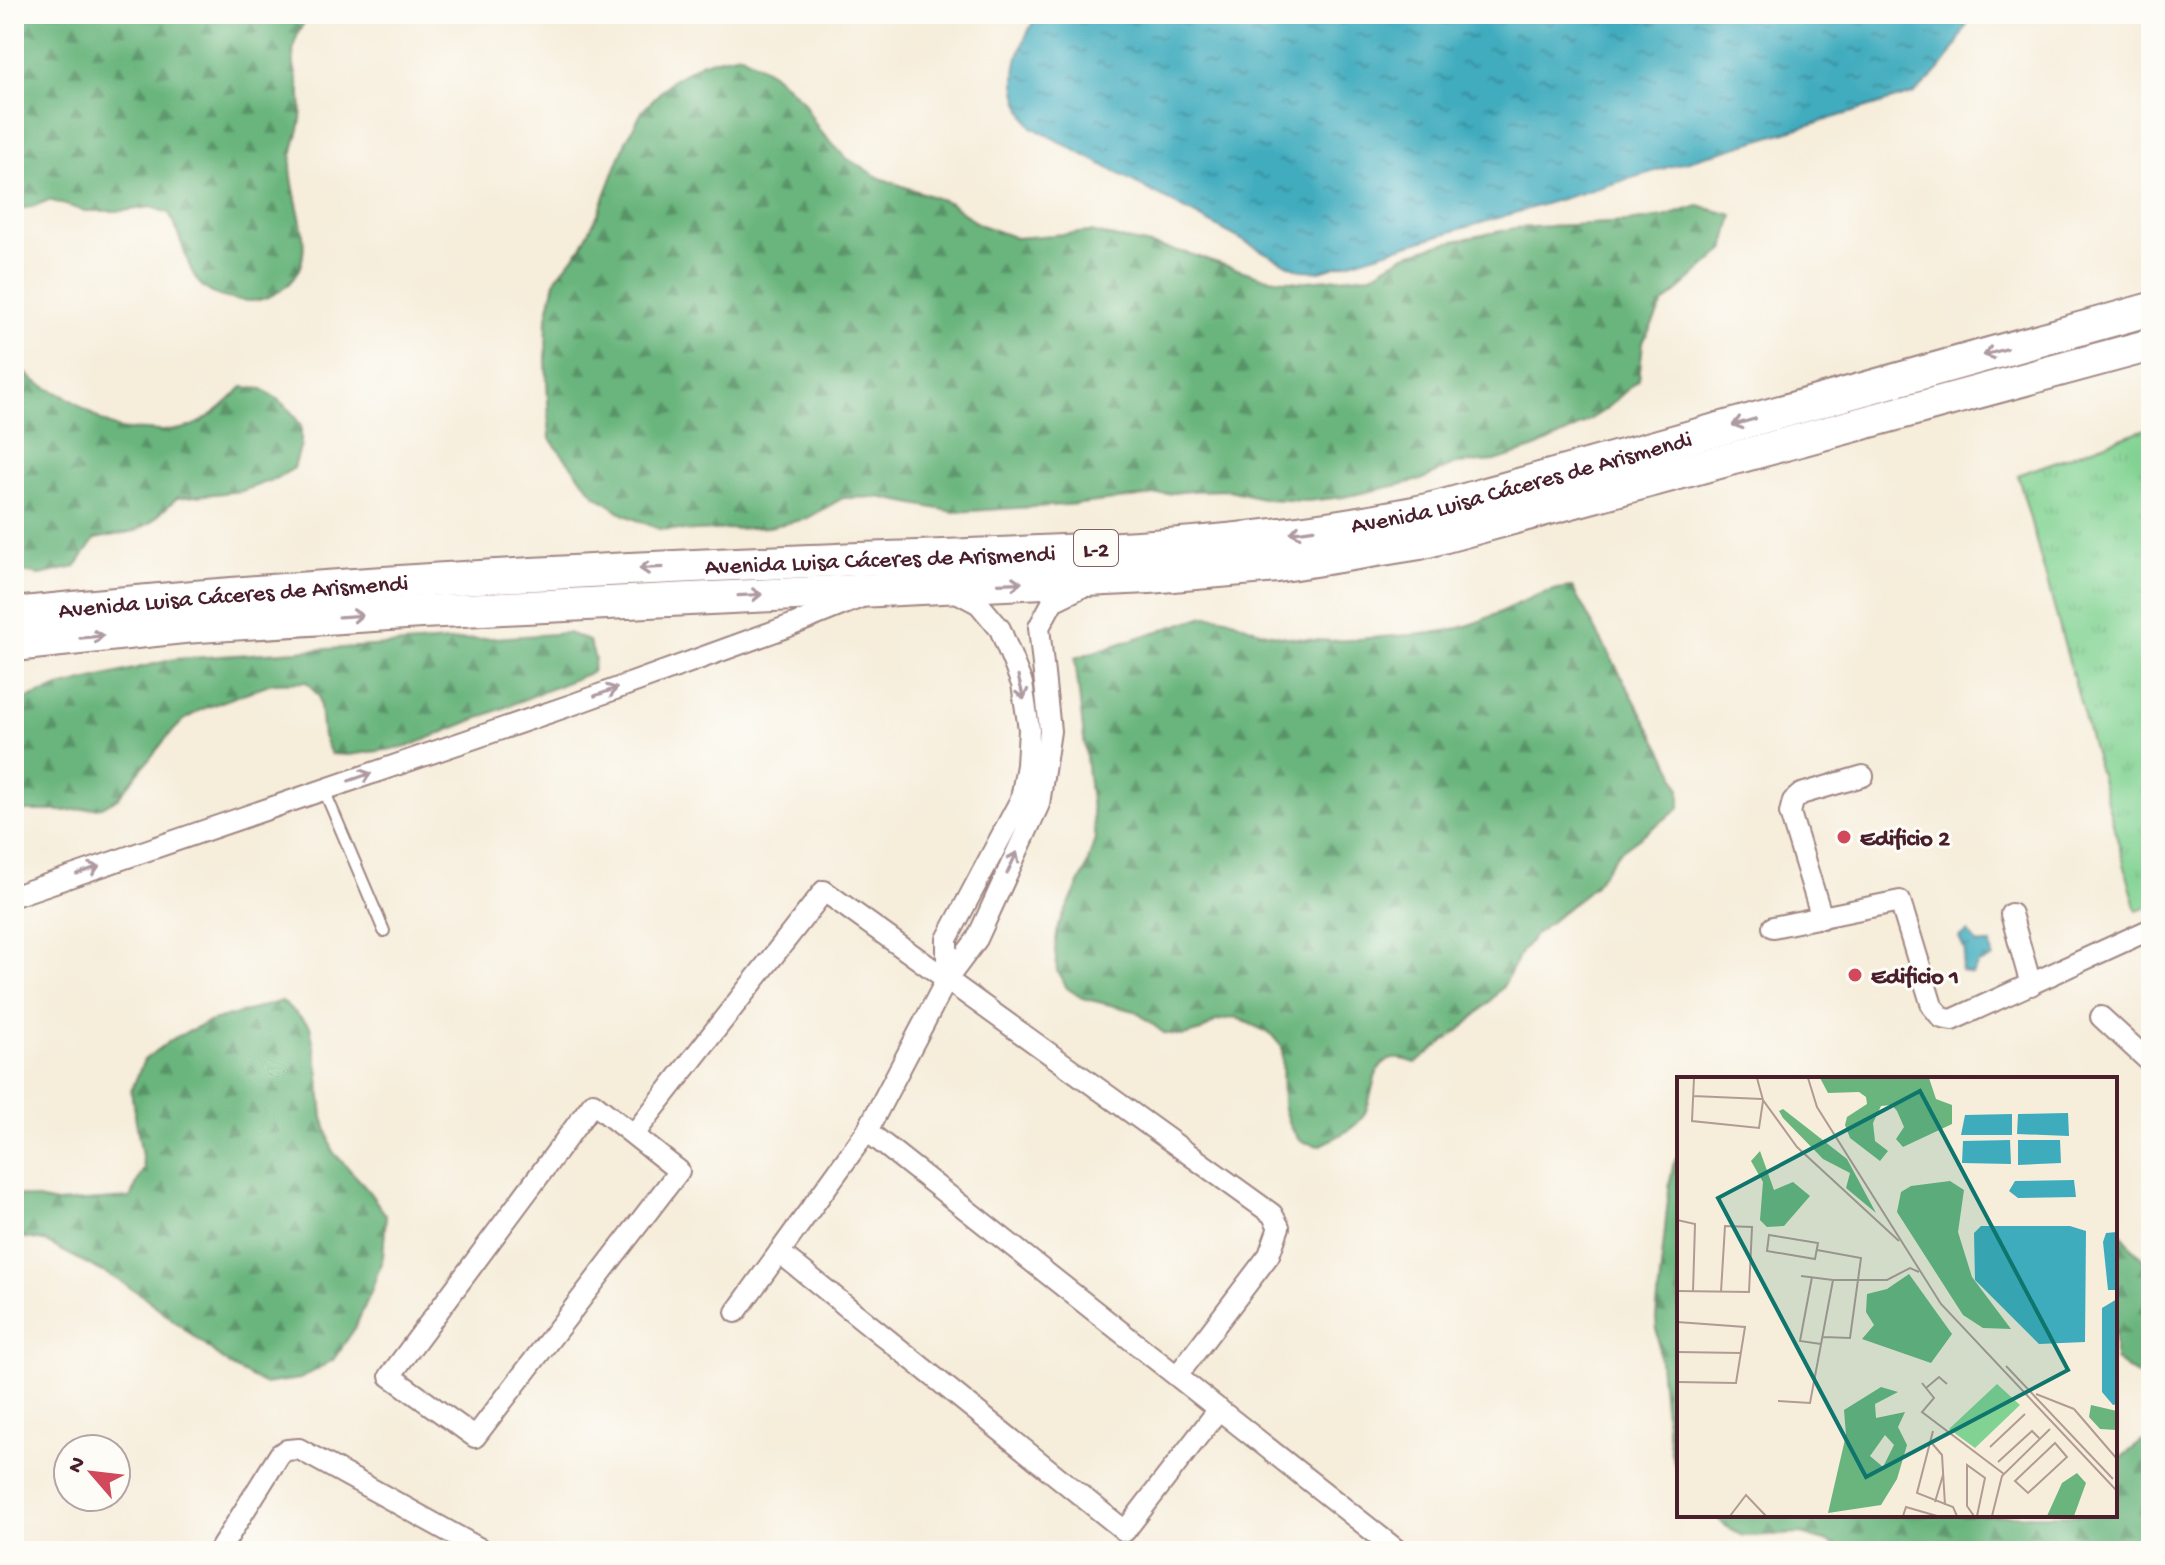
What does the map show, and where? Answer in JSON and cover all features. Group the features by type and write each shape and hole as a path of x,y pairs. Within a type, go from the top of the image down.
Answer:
{"main road":[{"path":"2055,336 2151,298"},
{"name":"Avenida Luisa Cáceres de Arismendi","path":"14,614 181,596 420,581 1147,546 1274,535 1413,513 2151,309"},
{"name":"Avenida Luisa Cáceres de Arismendi","path":"14,645 183,627 549,605 1098,580 1277,566 1420,543 2151,345"}],"street":[{"path":"947,979 947,939 1021,799 1050,731 1039,627 1053,601 1098,580"},
{"path":"736,1312 867,1131 947,979 977,939 1039,804 1022,684 1000,629 979,604 944,586"},
{"name":"L-2","path":"14,896 792,625 880,589"},
{"path":"1822,918 1790,813 1793,801 1801,794 1863,776"},
{"path":"634,1134 824,891 1272,1214 1279,1227 1269,1255 1177,1376"},
{"path":"968,900 989,913"},
{"path":"1773,927 1900,901 1932,1006 1942,1018 1952,1020 2151,929"},
{"path":"2011,914 2031,985"},
{"path":"2101,1017 2151,1063"},
{"path":"593,1103 634,1134 679,1171 475,1437 390,1376 593,1103"},
{"path":"867,1131 1398,1551"},
{"path":"779,1252 1125,1531 1219,1409"},
{"path":"219,1551 280,1454 299,1449 484,1551"}],"lane":[{"path":"324,790 384,931"}],"green space":[{"path":"14,14 310,14 300,30 293,56 300,90 301,119 291,166 304,249 301,264 293,278 280,291 262,299 229,299 213,293 194,275 169,213 151,207 85,211 49,200 32,207 14,209"},
{"path":"740,54 772,73 802,100 819,130 846,158 880,178 950,203 978,224 1016,238 1091,232 1187,253 1262,277 1298,282 1371,275 1405,255 1515,228 1626,222 1664,217 1698,206 1733,215 1724,250 1663,304 1643,342 1639,379 1605,410 1573,430 1533,449 1495,461 1455,464 1421,480 1344,497 1307,501 1266,499 1229,490 1190,491 1080,504 954,512 879,497 843,498 806,519 769,527 696,531 659,529 625,515 594,494 550,439 547,317 556,278 580,249 598,214 626,141 643,110 671,81 703,62"},
{"path":"14,358 35,381 102,421 124,430 162,431 189,427 221,408 243,387 262,389 290,410 301,426 301,444 294,468 242,491 177,498 150,523 135,531 95,539 75,567 40,575 14,571"},
{"path":"2151,427 2151,905 2137,911 2018,475"},
{"path":"1572,587 1673,770 1680,789 1680,808 1618,853 1594,886 1535,935 1521,952 1504,985 1465,1026 1416,1063 1390,1059 1383,1064 1374,1081 1365,1113 1351,1128 1319,1146 1301,1141 1290,1127 1283,1106 1282,1047 1270,1033 1235,1017 1216,1021 1201,1031 1183,1036 1164,1033 1135,1011 1082,998 1067,988 1057,971 1055,949 1058,926 1085,872 1095,838 1075,658 1205,616 1229,619 1275,635 1311,640 1335,641 1438,632 1477,622 1544,593"},
{"path":"568,633 589,641 595,659 592,672 407,747 349,755 331,754 323,736 319,697 307,682 272,683 200,710 183,721 118,798 102,807 14,811 14,705 59,687 175,659"},
{"path":"282,1001 310,1026 323,1117 333,1152 364,1185 386,1215 383,1257 371,1292 355,1328 333,1360 300,1379 264,1384 232,1367 142,1295 111,1276 44,1241 14,1236 14,1194 56,1203 130,1198 144,1168 131,1091 144,1060 174,1038 206,1023"},
{"path":"1677,1157 1677,1470 1665,1416 1656,1319 1673,1165"},
{"path":"2117,1230 2151,1267 2151,1385 2117,1361"},
{"path":"2151,1435 2151,1551 1843,1551 1828,1542 1802,1534 1743,1536 1716,1517 2117,1517 2117,1460"}],"water":[{"path":"1037,14 1972,14 1948,58 1913,94 1320,271 1300,270 1281,261 1032,127 1017,97 1015,70"},
{"path":"1968,932 1977,944 1991,944 1993,958 1978,964 1972,974 1961,971 1965,952 1959,937"}],"place":[{"name":"Edificio 2","path":"1844,837"},
{"name":"Edificio 1","path":"1855,975"}]}
